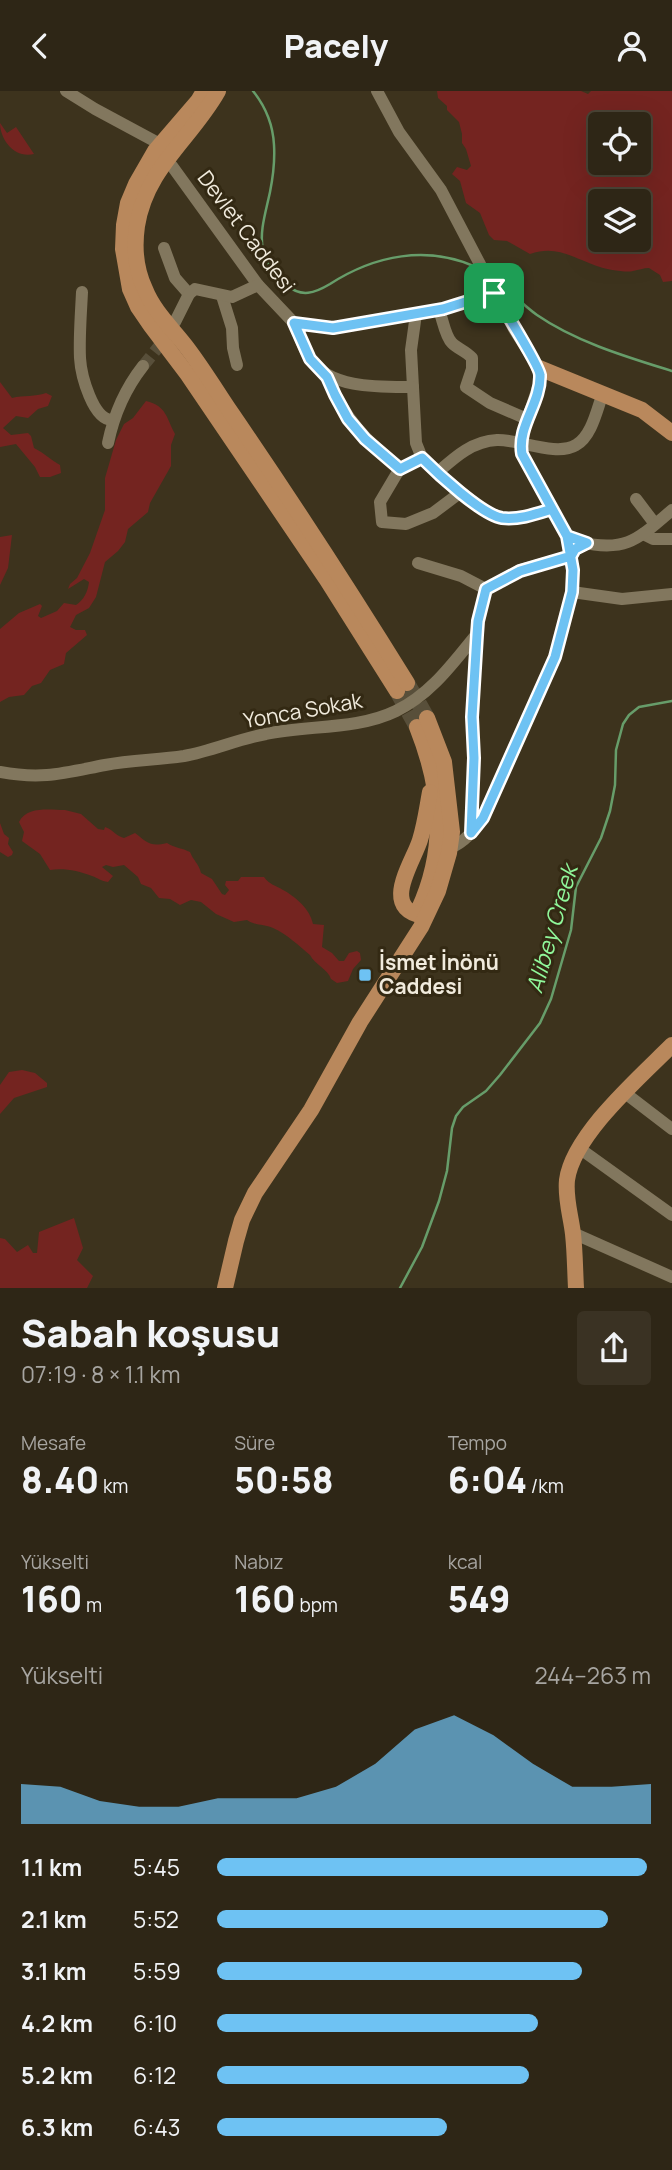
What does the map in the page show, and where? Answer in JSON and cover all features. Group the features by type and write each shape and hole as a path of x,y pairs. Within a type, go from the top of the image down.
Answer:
{"main road":[{"path":"204,91 146,164 128,203 123,249 130,289 138,307 188,375 402,687 288,495 189,351 152,304 144,288 136,248 137,227 145,197 155,175 218,91"},
{"path":"544,376 603,393 642,410 672,433"},
{"path":"225,1288 242,1220 255,1193 311,1110 360,1022 381,993 421,916 438,891 443,850 436,791 422,722 444,762 452,832 443,850"},
{"path":"421,916 408,910 402,901 401,888 423,827 432,772"},
{"path":"576,1288 573,1233 566,1198 570,1165 579,1148 605,1114 672,1045"}],"street":[{"path":"66,91 160,144"},
{"path":"377,91 400,132 441,190 514,329 544,376 520,442 522,454 567,536 573,570 572,592 555,657 483,818 471,833 443,850"},
{"name":"Devlet Caddesi","path":"172,166 258,285 294,323 333,328 416,314 439,310 492,289"},
{"path":"164,248 175,278 189,294"},
{"path":"174,322 189,294 198,289 222,296 238,295 258,285"},
{"path":"82,292 80,359 85,383 100,416 106,421 113,421"},
{"path":"222,296 232,328 237,365"},
{"path":"439,310 449,339 472,358 472,369 466,387 490,403 527,419"},
{"path":"416,314 411,350 416,443 422,458 483,510 501,518 522,517 552,509"},
{"path":"294,323 310,359 327,377 348,419 365,439 400,469"},
{"path":"108,443 113,421 128,385 143,366"},
{"path":"327,377 375,387 413,387"},
{"path":"437,473 465,450 496,440 564,449 576,445 586,435 603,393"},
{"path":"422,458 400,469 380,502 382,522 406,524 433,513 461,492"},
{"path":"636,499 655,524"},
{"path":"567,536 587,543 621,545 633,542 672,510"},
{"path":"643,534 653,539 672,539"},
{"path":"471,833 474,758 472,717 477,635 486,589 520,571 571,556 575,549 587,543"},
{"path":"418,563 461,576 486,589"},
{"path":"572,592 622,599 672,594"},
{"name":"Yonca Sokak","path":"0,772 43,777 106,765 185,755 266,734 348,724 393,712 410,704 429,689 477,635"},
{"path":"625,1093 672,1129"},
{"path":"579,1148 672,1215"},
{"path":"573,1233 672,1277"}],"shaded area":[{"path":"437,91 581,91 588,94 591,91 672,91 672,281 663,282 660,275 649,268 611,270 558,252 540,251 530,254 507,241 494,240 489,235 480,213 466,203 460,181 452,174 457,167 467,170 471,166 462,143 459,122 447,110 447,106 438,98"},
{"path":"0,123 7,133 16,127 34,154 21,154 10,147 3,136"},
{"path":"0,382 12,398 46,393 52,396 48,406 38,409 28,418 16,416 3,428 11,435 28,433 34,448 60,465 61,473 40,477 16,444 0,447"},
{"path":"146,401 162,409 175,434 171,445 171,466 150,503 148,512 128,529 125,542 105,562 96,597 89,608 76,615 70,627 85,630 87,635 66,653 64,664 50,670 41,683 32,686 24,695 9,697 0,702 0,629 19,613 40,604 42,606 38,616 41,618 57,611 64,603 76,605 87,592 89,582 84,579 68,589 90,553 105,510 105,478 116,440 124,424 133,418"},
{"path":"12,535 8,568 0,585 0,537"},
{"path":"65,810 81,814 98,829 104,830 105,827 124,838 135,833 150,843 167,843 190,852 201,873 212,879 222,894 225,895 229,890 225,885 226,881 238,881 241,877 264,877 302,904 313,924 324,925 322,947 339,961 344,961 349,953 357,951 361,960 348,981 337,983 293,940 278,931 247,920 234,922 216,914 201,902 191,900 180,905 170,899 159,898 151,888 141,884 138,877 124,865 102,867 113,876 108,882 77,871 50,870 40,854 22,841 24,832 19,822 27,813 33,811"},
{"path":"0,823 13,852 8,857 0,852"},
{"path":"22,1070 35,1073 47,1083 47,1087 14,1098 0,1114 0,1085 9,1072"},
{"path":"74,1218 83,1248 77,1260 93,1276 87,1288 0,1288 0,1238 5,1239 17,1252 28,1245 33,1253 37,1253 39,1232"}],"waterway":[{"name":"Alibey Creek","path":"253,91 268,116 274,145 273,175 262,229 263,250 272,269 292,289 303,293 313,292 365,266 402,256 439,256 476,267"},
{"name":"Alibey Creek","path":"491,276 552,325 602,348 672,371"},
{"name":"Alibey Creek","path":"400,1288 422,1247 439,1201 456,1116 463,1107 486,1091 500,1075 540,1023 551,999 571,930 576,887 601,838 610,811 615,785 616,750 623,724 639,707 672,701"}],"tunnel":[{"path":"143,366 168,335"},
{"path":"407,683 427,718"},
{"path":"397,691 417,727"}],"place":[{"name":"İsmet İnönü Caddesi","path":"365,975"}],"route":[{"path":"494,293 443,309 333,328 294,323 310,359 327,377 348,419 365,439 400,469 422,458 483,510 501,518 522,517 552,509 567,536 571,556 573,570 572,592 555,657 483,818 471,833 474,758 472,717 478,621 483,596 486,589 520,571 571,556 575,549 587,543 567,536 522,454 520,442 539,384 539,368 494,293"}]}
